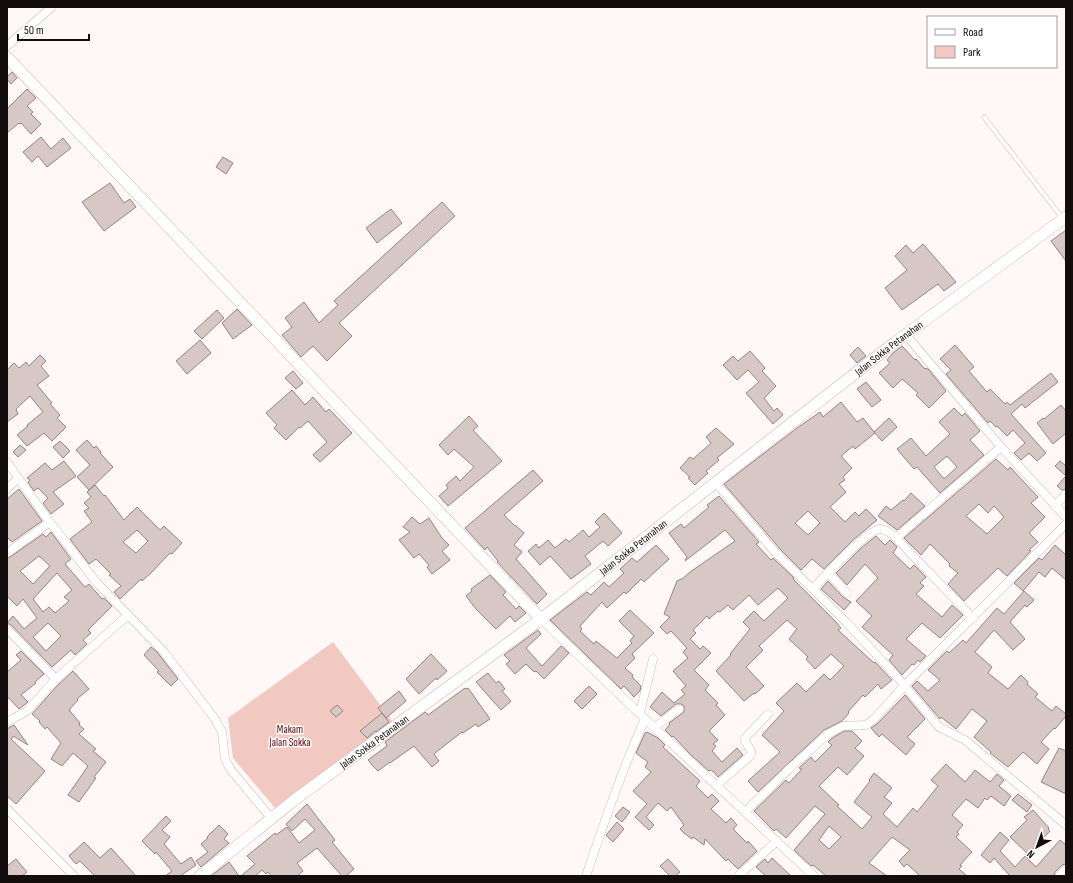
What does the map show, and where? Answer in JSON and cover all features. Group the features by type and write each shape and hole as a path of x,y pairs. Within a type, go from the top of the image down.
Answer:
{"street":[{"path":"7,46 52,7"},
{"path":"7,57 541,620 814,876"},
{"name":"Jalan Sokka Petanahan","path":"200,876 272,818 541,620 906,335 1065,218"},
{"path":"906,335 1001,447 1066,517"},
{"path":"896,538 1001,447"},
{"path":"7,462 50,522 97,583 164,652 215,719 222,732 227,764 272,818"},
{"path":"7,489 18,478"},
{"path":"716,482 776,552 887,666 939,727 965,740 1066,825"},
{"path":"1055,506 1066,494"},
{"path":"7,554 50,522"},
{"path":"745,812 828,734 846,725 862,725 870,723 904,686 1066,524"},
{"path":"813,589 846,555 873,531 879,529 885,530 896,538 973,618"},
{"path":"828,573 847,593"},
{"path":"7,722 27,711 56,679 128,615"},
{"path":"7,629 56,679"},
{"path":"586,876 642,716 653,659"},
{"path":"655,728 679,709"},
{"path":"717,785 750,755 751,751 745,738 768,714"},
{"path":"7,809 74,876"},
{"path":"738,876 777,841"},
{"path":"1059,876 1066,868"}],"lane":[{"path":"984,117 1065,218"}],"green space":[{"name":"Makam Jalan Sokka","path":"333,642 393,722 275,808 233,758 228,718"}],"building":[{"path":"12,72 17,78 11,84 7,77"},
{"path":"27,89 36,98 27,106 33,112 31,114 41,124 31,134 21,123 7,133 7,109"},
{"path":"41,137 51,149 63,138 71,148 47,167 38,156 32,162 23,152"},
{"path":"223,157 233,163 226,174 216,167"},
{"path":"110,183 124,203 130,199 136,207 104,231 82,202"},
{"path":"442,202 455,216 339,323 352,336 327,361 313,346 301,357 282,335 292,327 285,318 304,302 319,323 338,305 334,301"},
{"path":"391,209 402,223 377,243 366,228"},
{"path":"1066,230 1066,261 1051,241"},
{"path":"923,244 956,282 944,291 938,284 902,310 885,288 907,270 895,256 906,245 913,253"},
{"path":"237,309 252,325 233,339 222,323"},
{"path":"217,310 224,318 202,339 194,331"},
{"path":"200,340 211,353 187,374 176,361"},
{"path":"955,345 974,367 969,371 987,392 990,389 1005,404 1007,402 1010,405 1051,373 1058,382 1025,408 1022,404 1011,414 1046,453 1037,461 1029,453 1021,460 1014,453 1025,443 1013,430 1007,436 990,421 988,423 946,374 951,370 940,359"},
{"path":"902,346 925,369 926,368 929,370 946,391 929,408 916,395 918,393 902,379 893,388 879,373 890,363 887,360"},
{"path":"858,347 866,356 857,363 850,355"},
{"path":"750,351 765,368 762,371 776,386 764,398 774,411 777,408 783,415 773,424 746,393 759,382 748,370 737,380 723,365 733,356 738,361"},
{"path":"40,355 46,361 41,366 49,376 37,385 52,403 50,404 60,415 57,418 66,427 52,441 44,433 27,446 17,435 43,412 30,396 16,409 18,414 7,422 7,370 14,363 19,368 26,362 29,366"},
{"path":"293,371 303,383 296,389 285,378"},
{"path":"866,382 881,400 872,407 857,389"},
{"path":"292,390 305,405 313,397 326,412 329,409 352,433 320,462 313,455 327,442 308,421 300,428 299,427 286,440 274,428 277,425 266,413"},
{"path":"841,402 857,422 863,418 875,433 855,449 853,446 841,456 852,468 843,477 845,480 839,484 846,492 830,507 845,522 855,512 859,516 866,509 877,520 852,541 824,569 812,559 801,570 781,550 724,484 820,412 823,417","holes":["808,511 820,523 808,535 795,523"]},
{"path":"1061,405 1066,411 1066,433 1053,444 1037,423"},
{"path":"954,408 962,416 965,413 980,431 970,440 984,455 940,493 917,467 914,469 897,449 911,438 926,456 950,434 939,422","holes":["947,456 957,467 944,479 934,467"]},
{"path":"469,416 478,426 473,430 502,461 448,506 439,496 448,488 446,485 456,476 460,481 474,467 454,449 448,455 439,445"},
{"path":"889,418 897,427 882,441 874,432"},
{"path":"716,428 734,444 717,458 719,460 706,471 708,473 695,485 688,478 690,477 680,468 690,457 693,459 711,443 706,437"},
{"path":"87,440 94,448 96,446 101,452 100,453 113,467 89,490 77,477 90,465 76,450"},
{"path":"60,441 70,451 63,458 53,447"},
{"path":"20,445 26,450 18,457 13,452"},
{"path":"996,459 1008,470 1010,467 1038,497 1031,503 1045,517 1029,533 1038,542 1029,550 1031,551 1007,576 998,568 964,601 948,584 958,573 949,566 950,564 930,544 921,555 904,538","holes":["979,504 988,513 994,506 1004,517 987,534 966,516"]},
{"path":"64,461 76,476 53,492 64,504 51,514 43,503 48,498 38,488 34,491 28,482 30,480 27,478 45,463 52,470"},
{"path":"1060,461 1066,466 1066,476 1055,466"},
{"path":"533,470 543,481 504,515 524,533 514,545 522,552 516,559 547,594 537,604 497,562 498,561 487,547 485,550 465,528"},
{"path":"1066,476 1066,489 1062,490 1057,486"},
{"path":"95,485 104,496 105,495 124,520 137,507 160,530 164,526 182,543 151,573 142,581 141,579 120,599 114,592 121,586 109,575 111,574 96,559 89,564 70,539 92,522 84,511 89,508 84,503 91,497 87,492","holes":["137,530 148,541 136,553 123,542"]},
{"path":"19,489 42,521 12,542 7,537 7,499"},
{"path":"911,493 925,506 897,530 878,516 886,506 891,510 903,500 904,501"},
{"path":"719,496 759,542 756,544 771,560 773,558 794,578 793,579 836,622 841,628 838,630 874,663 875,662 892,680 881,689 878,684 865,697 863,695 842,721 824,730 758,792 748,781 780,752 762,735 784,711 776,703 797,683 806,692 824,674 830,680 844,666 831,654 815,669 806,659 808,657 789,639 797,629 787,620 759,646 763,650 746,667 764,686 744,701 716,671 731,655 730,654 750,629 743,622 754,611 764,621 788,598 778,588 758,605 749,595 733,610 728,605 709,619 707,616 693,630 696,633 690,639 700,649 703,646 711,653 694,670 709,685 705,690 718,703 716,705 725,715 709,731 718,740 713,744 716,746 712,751 722,762 737,748 743,755 718,777 714,772 709,771 665,730 670,724 669,723 684,712 684,706 681,704 676,704 661,716 650,707 662,692 674,703 685,694 681,690 686,686 673,671 688,658 683,652 687,648 671,631 667,634 660,627 670,617 664,614 677,581 735,541 725,530 685,561 687,557 669,533 681,524 684,528 709,507 707,505"},
{"path":"604,513 622,533 608,546 603,541 585,556 591,564 571,579 550,556 540,565 528,551 536,544 539,548 548,540 555,548 566,539 569,542 583,530 589,537 600,527 595,522"},
{"path":"412,517 420,524 429,518 442,538 449,545 442,551 450,560 432,574 427,567 429,565 419,554 414,558 399,540 410,532 403,527"},
{"path":"51,532 71,559 65,564 85,587 89,584 102,599 104,598 112,606 88,630 91,633 83,640 87,644 75,655 71,650 52,667 11,625 7,623 13,616 24,629 37,618 23,599 17,606 7,596 7,558 43,534 46,537","holes":["39,556 50,566 33,584 20,571","57,573 72,590 64,597 69,601 55,613 49,607 43,612 33,599","48,623 61,636 46,651 33,637"]},
{"path":"876,536 885,545 890,540 897,547 893,553 910,569 914,565 926,577 920,583 924,586 916,594 942,617 952,605 963,615 940,638 922,623 906,639 926,656 920,662 918,660 914,665 912,664 902,675 889,660 893,655 862,627 872,616 856,601 878,578 865,564 847,585 836,573 860,549"},
{"path":"656,545 669,559 644,582 641,579 626,594 624,592 607,608 602,602 580,626 582,629 580,631 594,644 596,641 617,658 632,643 630,641 634,636 619,621 630,610 654,633 632,654 635,658 625,668 633,675 632,677 641,686 640,691 634,697 624,686 621,689 550,620 587,592 591,595 604,582 609,587 624,573 620,569 632,558 637,562"},
{"path":"1055,545 1066,555 1066,580 1052,568 1045,577 1039,572 1023,591 1014,583 1039,558 1042,560"},
{"path":"490,575 506,592 503,595 516,609 519,606 526,613 515,622 510,616 496,629 476,609 466,596 472,591 471,589"},
{"path":"828,581 843,597 851,602 844,610 821,589"},
{"path":"1024,591 1034,600 1027,607 1025,605 1010,622 1025,639 1013,650 994,630 975,652 992,667 988,673 1008,689 1021,675 1028,682 1027,684 1038,694 1035,697 1052,711 1056,706 1066,714 1066,716 1041,742 1049,749 1037,764 1023,752 1008,767 990,753 991,752 974,737 987,721 972,709 956,729 941,717 940,719 912,686 917,681 928,691 940,680 928,670 947,651 949,653 963,640 966,643 997,608 1004,614"},
{"path":"538,630 541,634 526,648 542,666 561,646 569,653 544,679 526,664 515,674 506,664 510,661 504,655"},
{"path":"151,647 157,652 178,679 171,686 157,672 159,671 144,655"},
{"path":"21,651 44,674 35,682 36,683 21,695 28,702 19,709 7,696 7,672 21,660 16,655"},
{"path":"431,654 447,671 437,680 436,678 419,694 406,679"},
{"path":"73,671 89,689 77,699 78,700 69,710 80,723 79,725 84,729 79,734 96,749 93,751 106,762 94,777 96,778 79,802 68,795 88,766 73,753 62,766 51,759 61,743 47,727 45,729 39,722 40,721 32,714 57,686"},
{"path":"488,673 496,683 499,681 505,689 502,691 511,701 501,710 476,682"},
{"path":"589,686 597,694 582,709 574,701"},
{"path":"465,688 468,688 490,719 478,727 476,724 463,733 462,732 440,749 434,754 439,761 432,767 414,746 378,771 368,760 387,746 385,742 425,712 428,715"},
{"path":"399,691 406,701 386,718 378,708"},
{"path":"905,695 925,719 907,737 915,744 906,755 882,734 879,737 871,728 877,724"},
{"path":"337,705 343,711 336,717 330,711"},
{"path":"382,713 389,722 367,738 360,731"},
{"path":"14,725 28,745 13,736 11,739 45,771 16,804 7,796 7,729"},
{"path":"844,731 852,731 862,741 855,748 864,756 847,775 838,767 819,786 839,805 837,806 862,829 872,817 854,802 870,781 869,780 874,773 892,788 884,797 892,803 883,814 897,827 913,808 917,812 938,786 931,780 946,764 965,782 975,770 990,782 997,774 1004,780 999,786 1011,796 1004,806 991,796 987,800 985,798 978,808 966,799 952,815 963,825 957,832 959,834 956,837 972,852 960,865 962,866 959,869 967,876 920,876 907,864 904,867 899,861 910,850 892,837 869,863 887,876 826,876 813,865 811,866 794,850 825,814 815,806 786,838 776,829 774,831 754,811 786,780 789,783 802,769 799,768 811,757 815,762 832,745 828,742","holes":["829,826 841,837 829,849 819,840"]},
{"path":"647,732 658,738 665,745 663,747 700,781 696,786 708,798 712,794 719,801 711,809 726,823 731,818 737,825 733,829 747,843 748,841 757,851 738,869 728,859 726,861 705,839 704,845 693,837 692,839 684,833 680,829 684,825 671,807 667,811 658,803 646,817 654,825 649,830 635,817 647,804 633,791 651,772 645,767 648,762 636,753 645,733"},
{"path":"1059,748 1066,751 1066,794 1041,782"},
{"path":"1018,794 1032,805 1027,812 1012,800"},
{"path":"307,804 335,840 332,842 354,869 346,876 342,876 317,848 297,863 303,871 297,876 271,876 268,872 266,874 262,870 255,876 241,876 255,864 247,856 275,833 276,835 287,827 299,843 315,830 305,819 292,831 286,824"},
{"path":"623,807 630,812 622,822 615,816"},
{"path":"1033,810 1050,831 1028,854 1010,837 1027,820 1024,817"},
{"path":"166,816 171,821 162,830 170,837 164,844 181,864 191,857 196,865 180,876 165,876 172,871 156,852 155,854 142,841"},
{"path":"617,822 624,829 613,842 606,835"},
{"path":"219,825 228,834 224,839 229,843 201,867 196,861 208,852 201,844"},
{"path":"1000,832 1009,840 1000,851 1015,867 1025,856 1036,867 1060,840 1066,845 1066,864 1062,865 1055,872 1054,876 1010,876 994,858 990,863 981,855"},
{"path":"84,842 100,858 111,848 136,876 95,876 80,861 76,864 69,856"},
{"path":"772,858 791,876 766,876 756,867 765,859 768,863"},
{"path":"16,859 27,872 22,876 7,876 7,866"},
{"path":"668,859 680,872 675,876 670,876 660,866"},
{"path":"229,862 239,876 211,876"}]}
